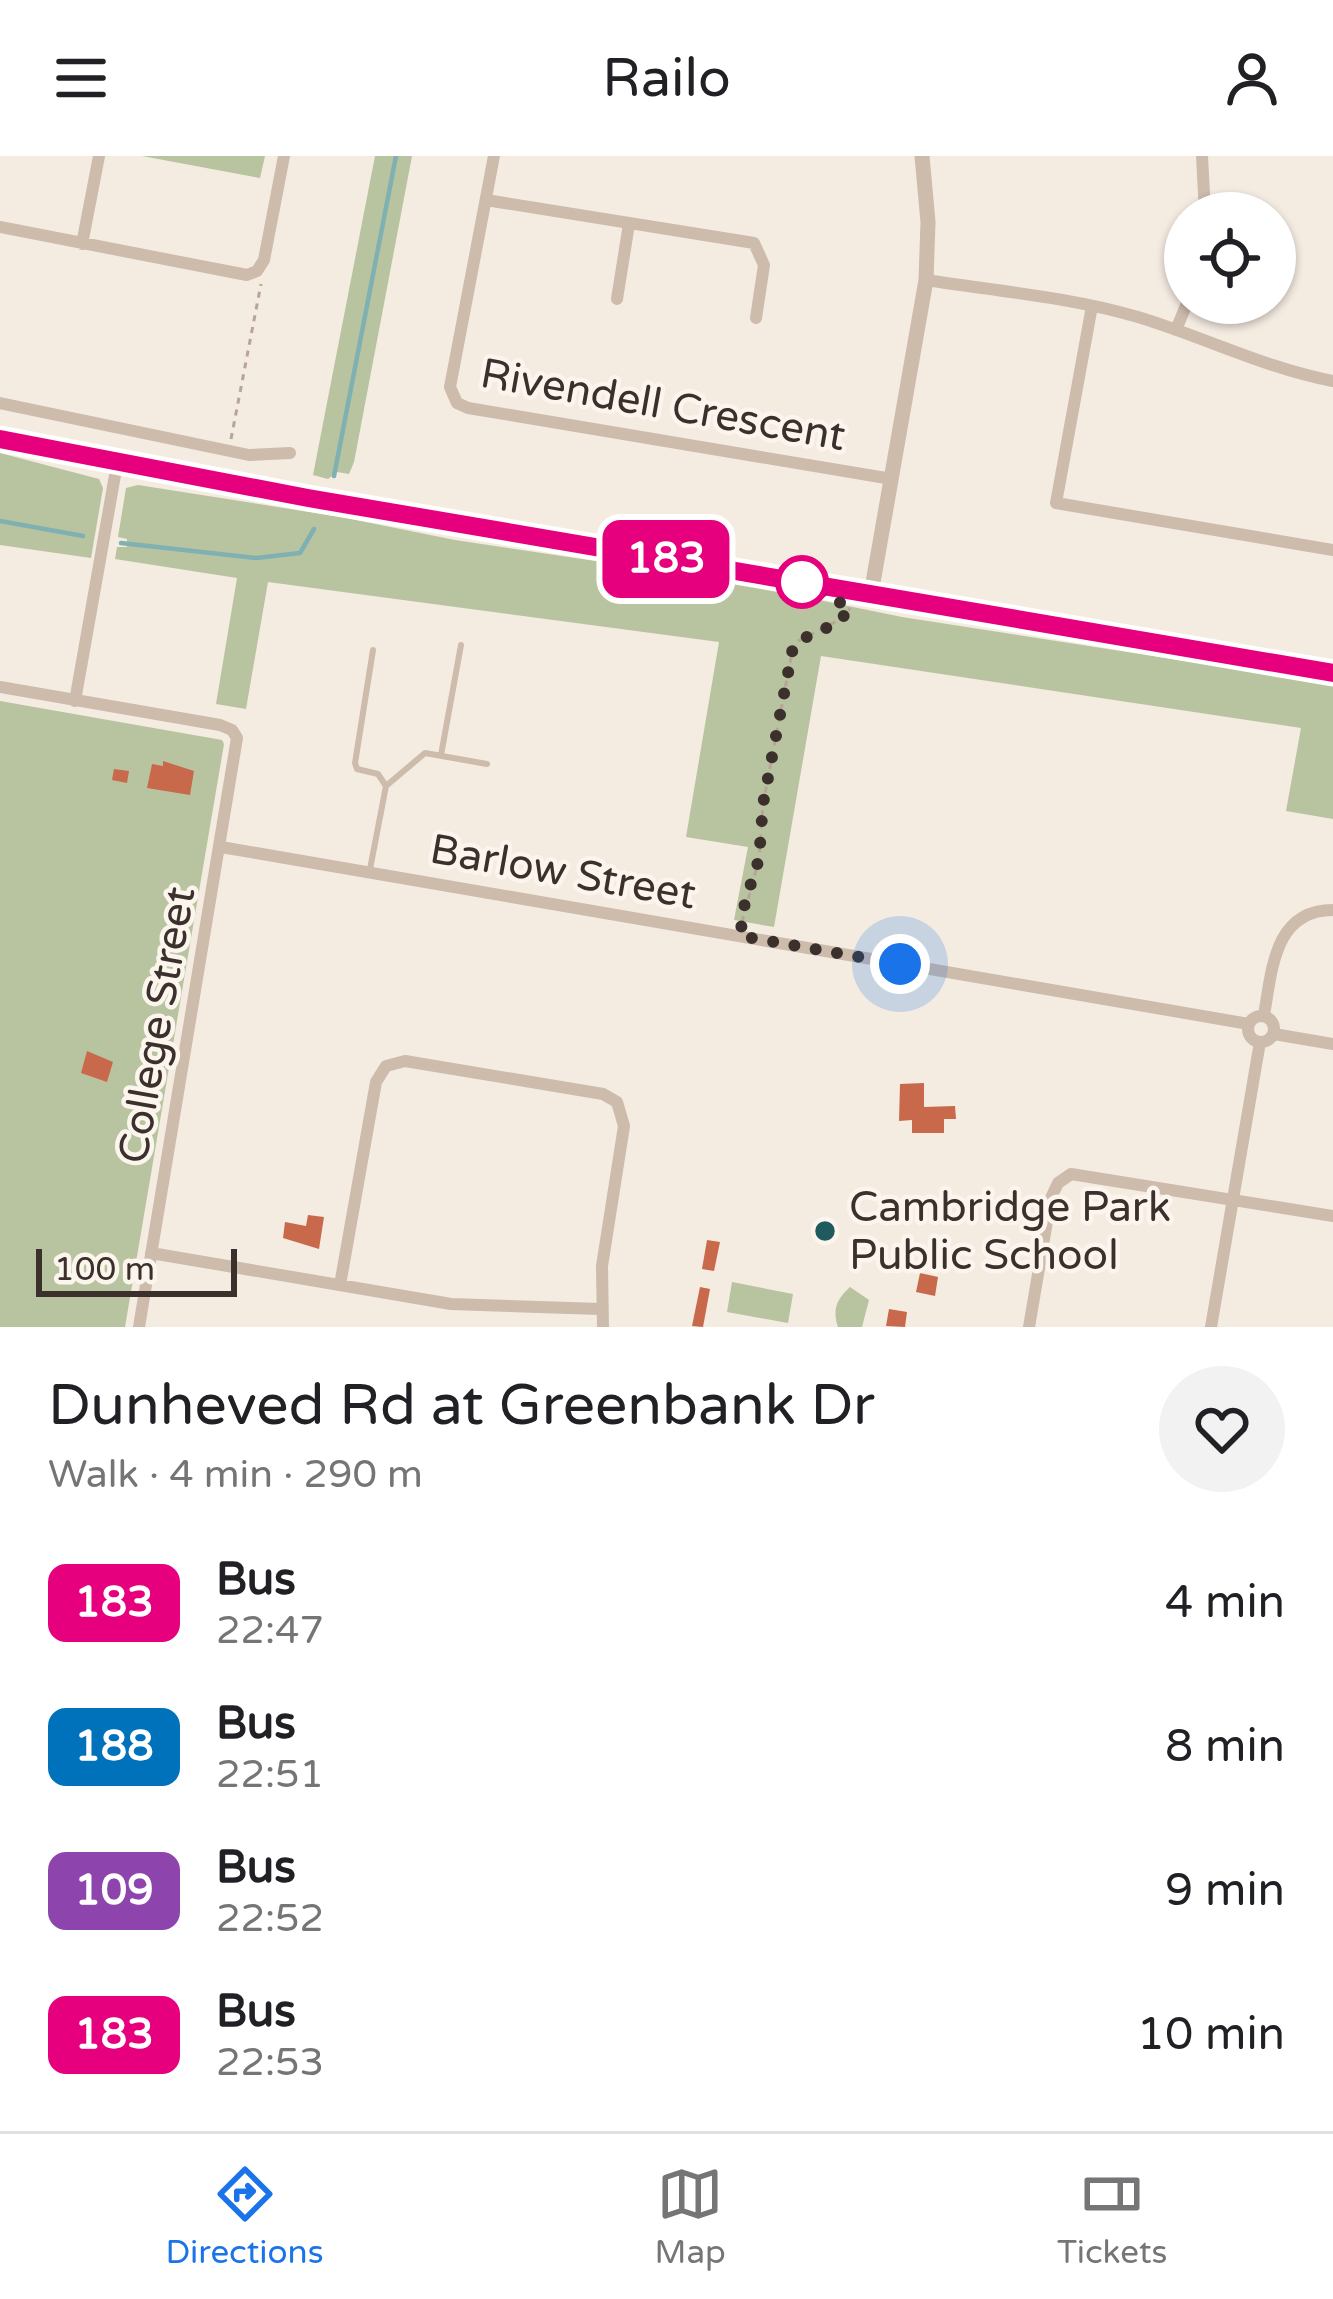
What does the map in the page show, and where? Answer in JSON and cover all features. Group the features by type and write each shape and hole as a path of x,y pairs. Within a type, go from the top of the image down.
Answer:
{"main road":[{"path":"0,439 117,464 1333,673"}],"street":[{"path":"82,244 99,156"},
{"path":"0,227 234,275 252,274 265,257 284,156"},
{"name":"Rivendell Crescent","path":"494,156 450,387 460,405 892,479"},
{"path":"871,594 926,280 928,222 922,156"},
{"path":"1202,156 1204,192"},
{"path":"485,200 754,243 764,266 756,318"},
{"path":"617,299 629,224"},
{"path":"926,280 1092,306 1177,330 1250,359 1333,381"},
{"path":"1092,306 1056,503 1333,550"},
{"path":"1177,330 1179,324"},
{"path":"0,404 249,455 290,453"},
{"path":"0,688 75,700 117,464"},
{"name":"College Street","path":"75,700 220,725 235,734 237,752 139,1327"},
{"name":"Barlow Street","path":"221,847 1249,1024"},
{"path":"1260,1042 1250,1035 1249,1024 1264,1016 1282,934 1303,916 1333,910"},
{"path":"1264,1016 1273,1022 1274,1034"},
{"path":"1260,1042 1274,1034 1333,1044"},
{"path":"1211,1327 1260,1042"},
{"path":"340,1285 376,1082 386,1066 405,1061 603,1094 617,1102 624,1126 604,1240 600,1309 604,1327"},
{"path":"1029,1327 1051,1198 1064,1178 1085,1174 1333,1216"},
{"path":"152,1253 460,1305 600,1309"}],"lane":[{"path":"441,755 461,645"},
{"path":"373,650 355,763 357,769 378,774 386,786"},
{"path":"369,873 386,786 422,754 487,764"}],"path":[{"path":"230,444 261,280"},
{"path":"740,936 759,859 763,804 793,647 843,619 850,608"}],"green space":[{"path":"142,156 265,156 260,178"},
{"path":"375,156 412,156 354,462 349,474 337,472 328,479 313,475"},
{"path":"0,453 99,479 103,488 91,558 0,545"},
{"path":"138,485 710,578 902,617 1333,684 1333,819 1286,811 1301,728 821,656 774,927 734,920 748,847 686,837 719,642 268,582 246,709 216,704 237,578 115,559 117,547 127,547 127,539 118,537 126,488"},
{"path":"0,701 224,744 125,1327 0,1327"},
{"path":"732,1282 793,1294 788,1323 727,1312"},
{"path":"850,1287 869,1300 862,1327 838,1327 837,1305"}],"building":[{"path":"163,761 194,771 190,795 147,788 152,764 163,766"},
{"path":"114,769 129,771 127,783 112,780"},
{"path":"87,1051 113,1062 107,1082 81,1073"},
{"path":"924,1083 924,1107 955,1106 956,1119 944,1119 944,1133 912,1133 912,1120 899,1121 900,1084"},
{"path":"308,1215 324,1217 319,1249 283,1238 285,1222 306,1226"},
{"path":"707,1240 720,1242 714,1271 702,1269"},
{"path":"924,1248 943,1251 939,1270 921,1267"},
{"path":"920,1273 938,1277 935,1296 916,1292"},
{"path":"700,1287 710,1289 703,1327 692,1326"},
{"path":"889,1309 907,1312 905,1327 886,1326"}],"waterway":[{"path":"334,476 396,156"},
{"path":"0,521 83,536"},
{"path":"121,543 256,558 300,553 314,529"}],"bus line":[{"name":"183","path":"0,439 308,498 1333,673"}],"place":[{"name":"Cambridge Park Public School","path":"825,1231"}],"route":[{"path":"802,582 850,608 843,619 793,647 763,804 759,859 740,936 900,964"}]}
